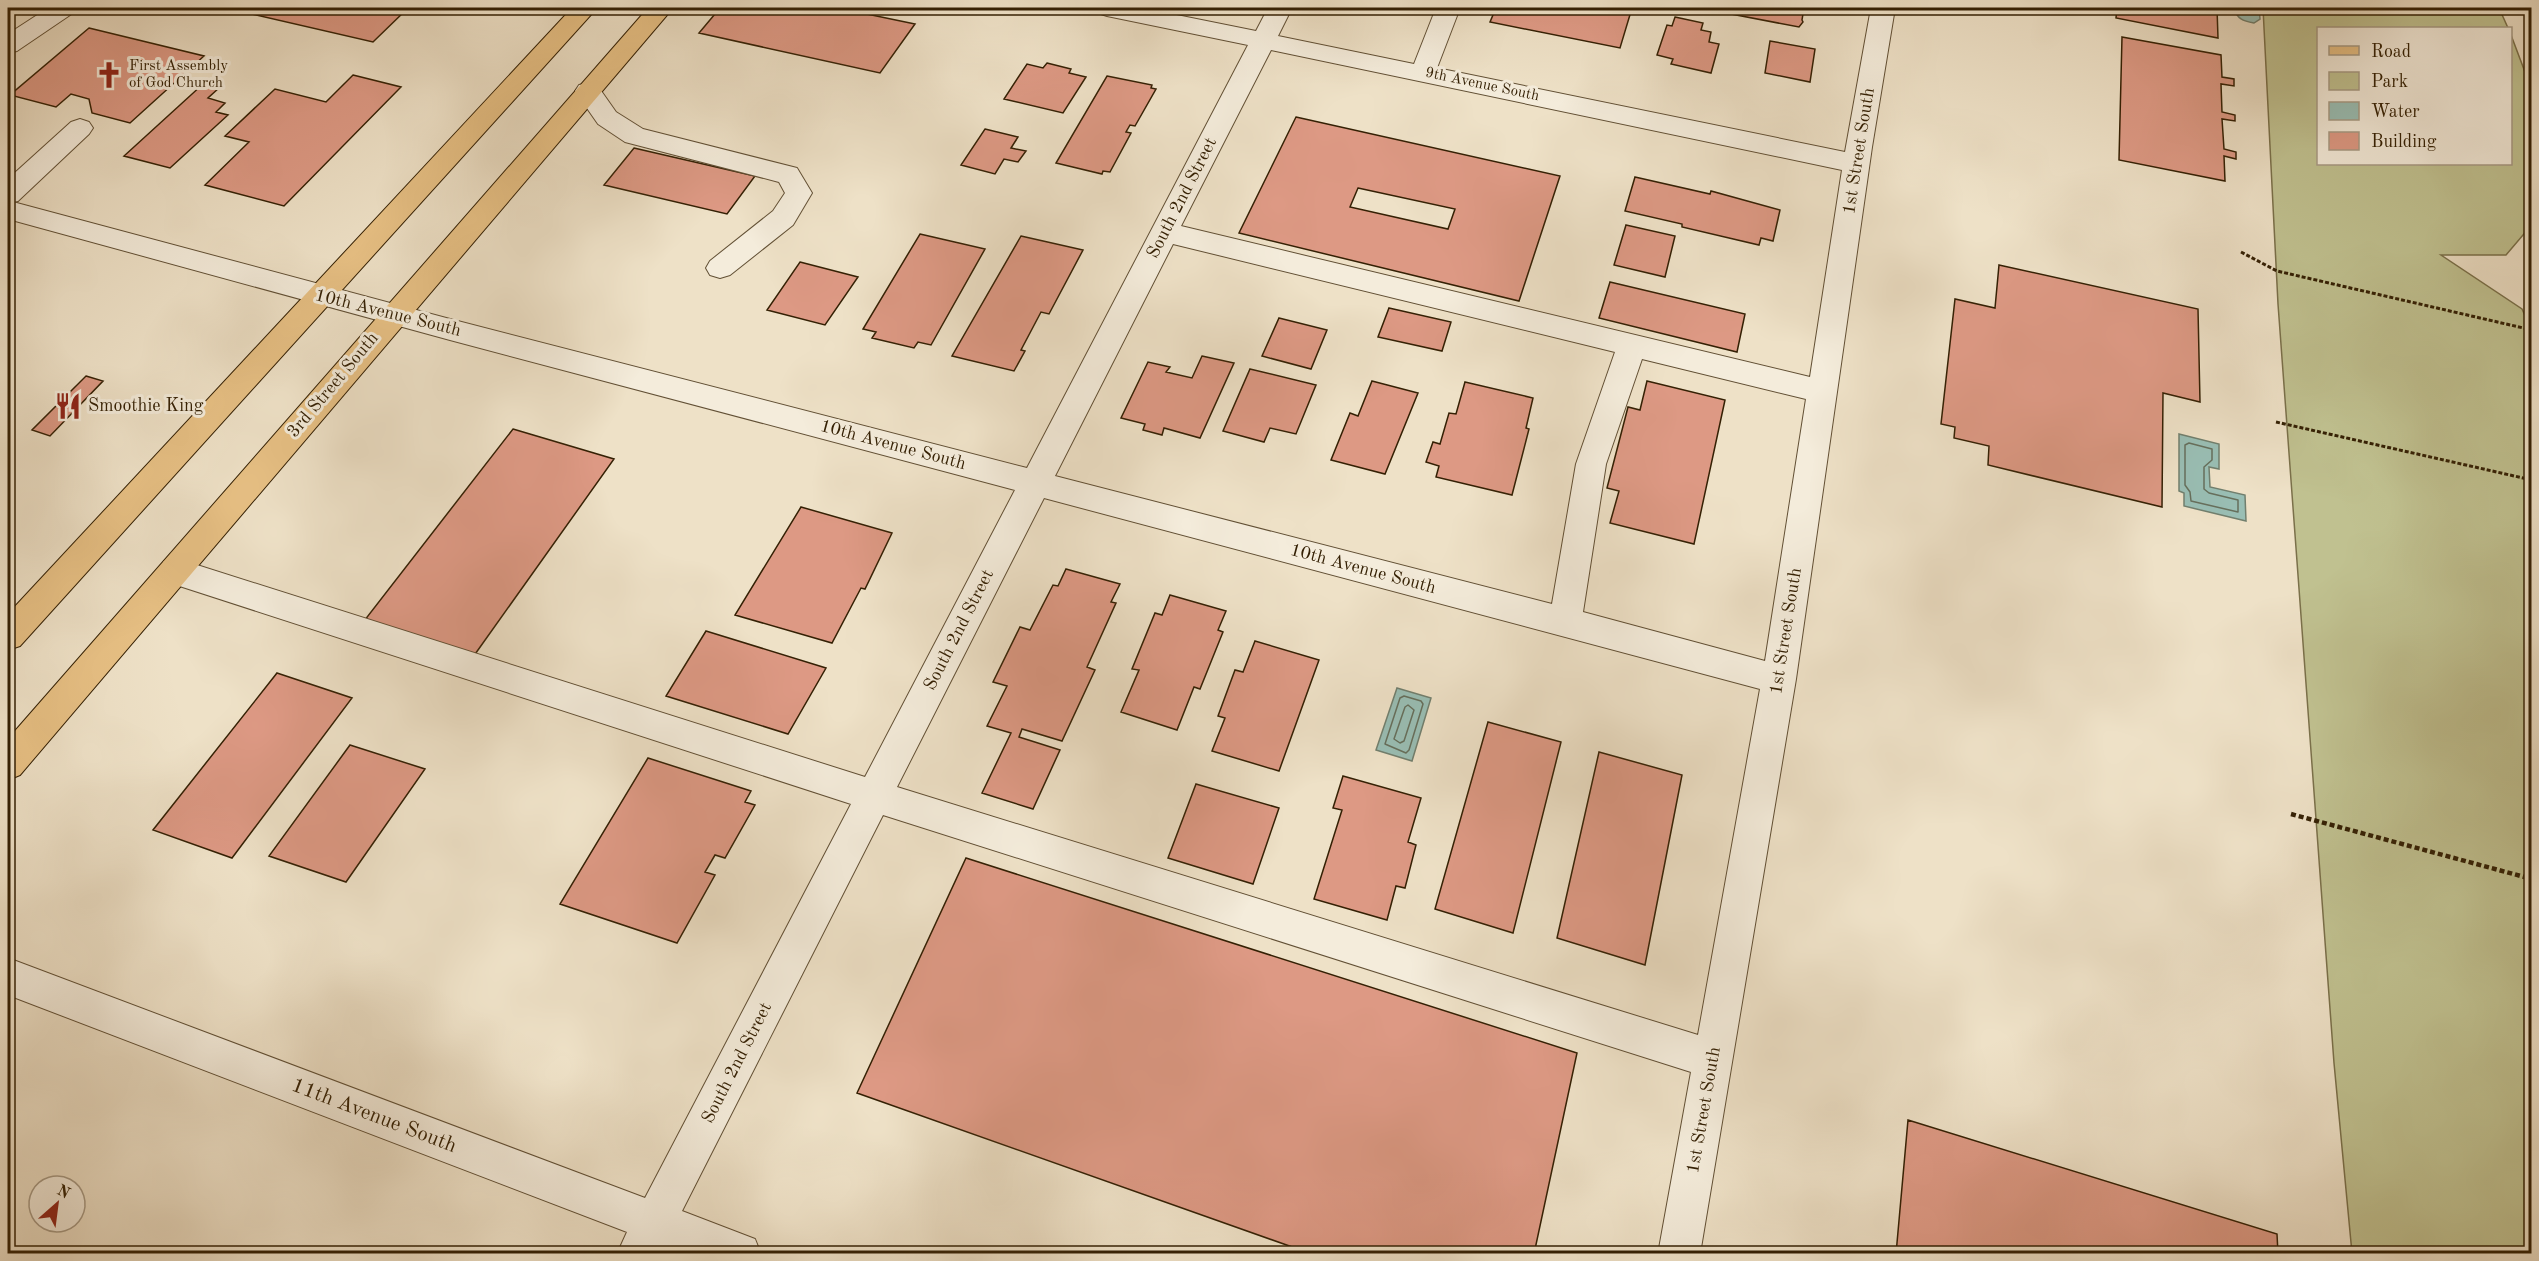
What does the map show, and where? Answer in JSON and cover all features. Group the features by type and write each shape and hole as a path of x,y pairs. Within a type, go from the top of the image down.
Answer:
{"main road":[{"path":"8,636 585,8"},
{"name":"3rd Street South","path":"8,764 393,314 661,8"}],"street":[{"path":"8,45 64,8"},
{"name":"9th Avenue South","path":"1107,8 1857,164"},
{"name":"South 2nd Street","path":"646,1238 1280,8"},
{"path":"1423,72 1448,8"},
{"name":"1st Street South","path":"1679,1254 1779,679 1883,8"},
{"path":"588,91 607,118 634,136 788,175 799,193 783,218 720,268"},
{"path":"8,194 80,128"},
{"name":"10th Avenue South","path":"8,210 322,296 1035,481 1779,679"},
{"path":"1164,232 1822,391"},
{"path":"1565,622 1591,464 1632,346"},
{"path":"175,571 875,796 1713,1059"},
{"name":"11th Avenue South","path":"8,977 646,1238 740,1254"}],"path":[{"path":"2241,252 2277,271 2532,330"},
{"path":"2276,422 2532,480"},
{"path":"2291,814 2532,879"}],"green space":[{"path":"2263,8 2499,8 2508,27 2317,27 2317,165 2512,165 2512,38 2531,88 2532,184 2529,228 2506,255 2441,255 2522,309 2531,329 2531,1253 2352,1253 2334,1063 2278,304"}],"water":[{"path":"2234,8 2259,8 2260,19 2254,23 2244,20 2237,15"},
{"path":"2179,434 2219,444 2219,469 2209,467 2210,487 2245,495 2246,521 2184,506 2184,493 2179,491"},
{"path":"1397,688 1431,698 1412,761 1376,750"}],"building":[{"path":"238,8 408,8 373,42 235,10"},
{"path":"720,8 838,8 915,24 880,73 699,33"},
{"path":"1496,8 1632,8 1620,48 1490,22"},
{"path":"1711,8 1804,8 1803,22 1799,27 1710,10"},
{"path":"2117,8 2217,8 2218,38 2116,18"},
{"path":"1675,17 1703,23 1701,30 1711,32 1709,42 1719,44 1711,73 1671,64 1673,59 1657,55 1667,25 1672,26"},
{"name":"First Assembly of God Church","path":"89,28 204,56 130,123 92,113 89,99 71,94 56,107 10,95"},
{"path":"2122,37 2221,55 2222,77 2234,79 2234,86 2221,84 2222,112 2235,115 2235,121 2222,119 2224,149 2236,152 2236,159 2224,156 2225,181 2119,160"},
{"path":"1770,41 1815,49 1810,82 1765,73"},
{"path":"1047,63 1071,69 1069,73 1086,77 1063,113 1004,99 1027,64 1043,68"},
{"path":"353,75 401,87 284,206 205,185 249,142 225,136 275,89 326,102"},
{"path":"1107,76 1152,85 1151,88 1156,89 1135,126 1130,125 1126,132 1131,133 1110,172 1103,171 1102,174 1056,163"},
{"path":"203,84 219,88 208,98 225,103 216,112 228,115 170,168 124,156"},
{"path":"1296,117 1560,176 1519,301 1239,233","holes":["1358,188 1455,209 1448,229 1350,207"]},
{"path":"985,129 1018,137 1011,148 1026,151 1018,162 1004,159 995,174 961,165"},
{"path":"634,148 755,176 727,214 604,185"},
{"path":"1635,177 1710,194 1711,191 1780,210 1773,241 1761,238 1759,245 1625,211"},
{"path":"1626,225 1675,236 1665,277 1614,265"},
{"path":"920,234 985,249 931,345 918,342 914,348 872,338 876,332 863,329"},
{"path":"1021,236 1083,250 1049,314 1041,312 1021,350 1025,351 1014,371 952,356"},
{"path":"800,262 858,277 825,325 767,310"},
{"path":"1999,265 2198,309 2200,402 2163,393 2162,507 1988,465 1989,446 1954,438 1955,427 1941,424 1955,299 1995,308"},
{"path":"1610,282 1745,314 1737,352 1599,318"},
{"path":"1389,308 1451,322 1442,351 1378,337"},
{"path":"1279,318 1327,330 1311,369 1262,356"},
{"path":"1202,356 1234,363 1200,438 1164,428 1162,435 1143,430 1145,424 1121,418 1148,362 1170,367 1166,372 1192,378"},
{"path":"1250,369 1316,385 1296,434 1270,428 1264,442 1223,431"},
{"name":"Smoothie King","path":"86,376 103,381 50,436 32,430"},
{"path":"1372,381 1418,393 1385,474 1331,460 1350,413 1358,416"},
{"path":"1647,381 1725,400 1694,544 1610,523 1619,491 1607,488 1628,407 1640,410"},
{"path":"1465,382 1533,398 1526,428 1529,429 1512,495 1436,477 1439,466 1426,462 1433,442 1440,444 1449,413 1456,414"},
{"path":"513,429 614,459 473,657 364,621"},
{"path":"801,507 892,533 865,589 861,588 832,643 735,615"},
{"path":"1066,569 1120,584 1111,602 1116,603 1087,667 1095,670 1062,741 1022,729 1019,737 1060,750 1033,809 982,793 1011,733 987,726 1007,686 993,682 1020,627 1030,630 1053,585 1058,586"},
{"path":"1170,595 1226,611 1218,630 1223,632 1200,689 1194,687 1177,730 1121,712 1139,670 1132,669 1155,613 1162,615"},
{"path":"706,631 826,668 788,734 666,696"},
{"path":"1255,641 1319,660 1279,771 1212,751 1225,718 1218,716 1235,670 1243,672"},
{"path":"277,673 352,698 232,858 153,830"},
{"path":"1488,722 1561,742 1513,933 1435,909"},
{"path":"350,745 425,769 346,882 269,856"},
{"path":"1599,752 1682,775 1645,965 1557,938"},
{"path":"648,758 751,791 745,802 755,805 725,858 715,855 705,872 715,875 677,943 560,904"},
{"path":"1343,776 1421,798 1408,842 1416,845 1405,888 1396,886 1387,920 1314,899 1342,810 1333,808"},
{"path":"1196,784 1279,808 1253,884 1168,858"},
{"path":"966,858 1577,1053 1534,1254 1312,1254 857,1093"},
{"path":"1908,1120 2277,1234 2278,1254 1896,1254"}],"place":[{"name":"First Assembly of God Church","path":"109,75"},
{"name":"Smoothie King","path":"68,406"}]}
